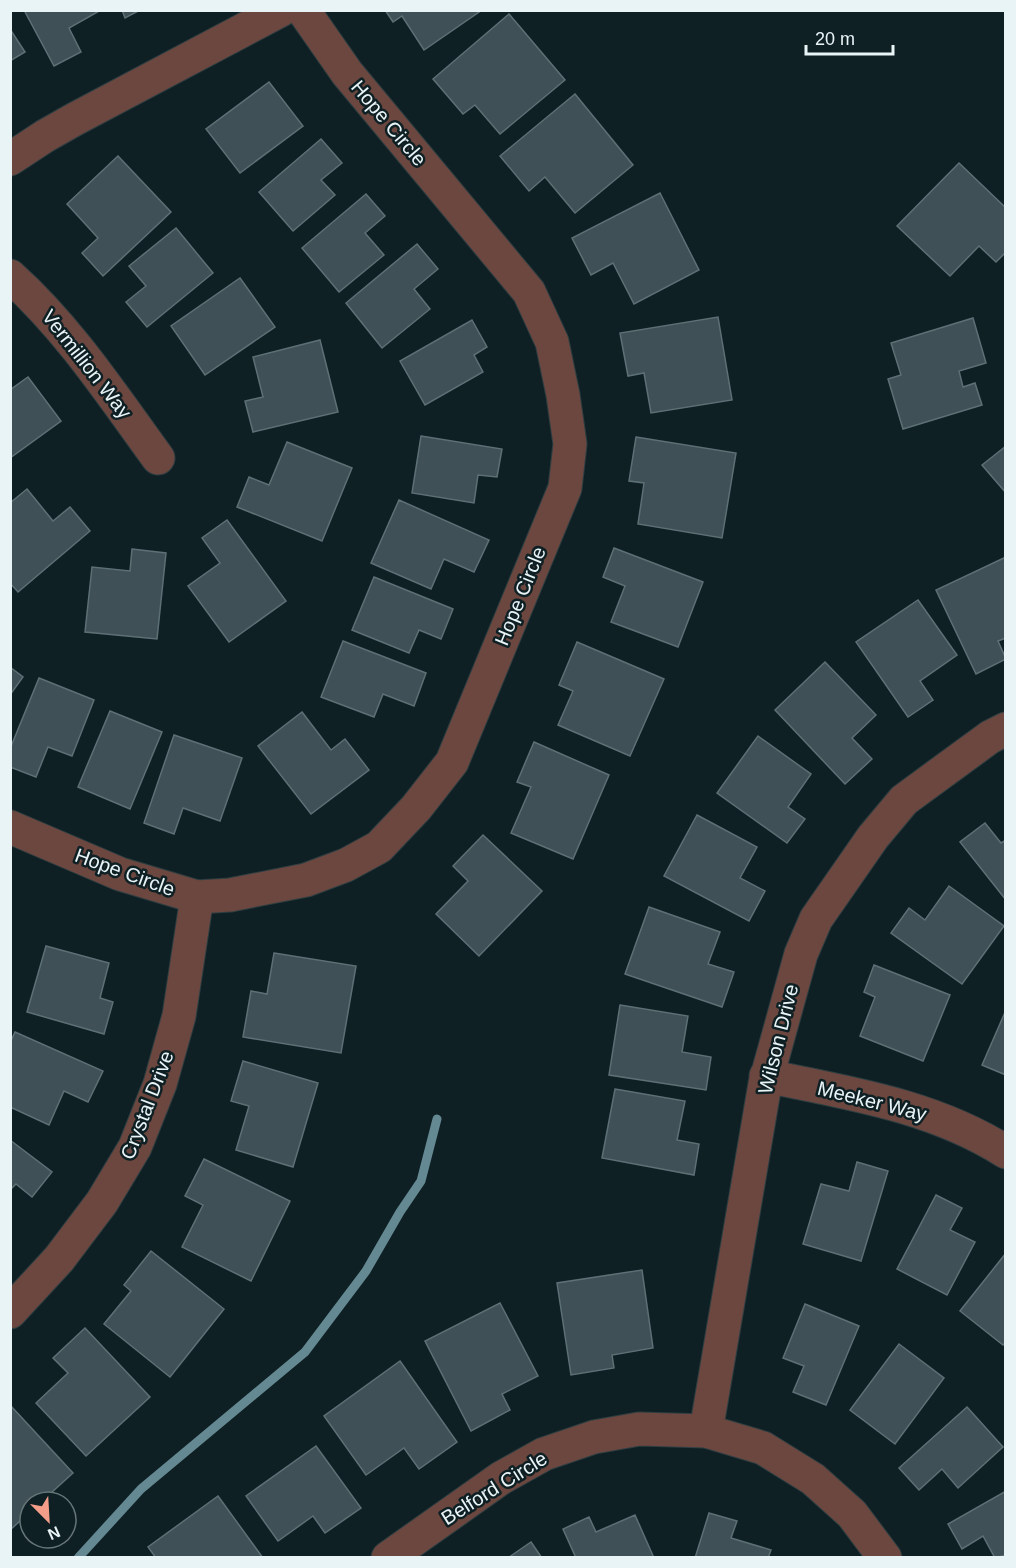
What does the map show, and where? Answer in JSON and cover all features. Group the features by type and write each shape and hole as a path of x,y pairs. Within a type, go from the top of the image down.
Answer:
{"street":[{"path":"10,159 55,130 281,10"},
{"name":"Hope Circle","path":"10,827 120,874 197,897 230,895 306,880 346,865 379,846 416,808 452,762 565,488 570,444 563,395 552,342 529,292 347,73 303,10"},
{"name":"Vermillion Way","path":"10,276 35,298 65,331 158,458"},
{"name":"Wilson Drive","path":"706,1431 766,1076 801,954 816,919 873,837 904,800 1005,729"},
{"name":"Crystal Drive","path":"10,1312 59,1259 102,1202 135,1148 160,1084 179,1016 197,897"},
{"name":"Meeker Way","path":"766,1076 891,1102 938,1118 989,1141 1005,1152"},
{"name":"Belford Circle","path":"388,1557 501,1478 544,1454 594,1437 639,1429 706,1431 763,1448 813,1479 852,1514 885,1557"}],"building":[{"path":"24,10 101,10 69,28 81,52 54,66"},
{"path":"122,10 140,10 125,18"},
{"path":"385,10 482,10 424,50 402,16 393,22"},
{"path":"509,14 565,80 500,134 475,105 463,114 433,79"},
{"path":"10,29 25,52 10,61"},
{"path":"269,82 303,126 240,173 206,129"},
{"path":"575,94 633,165 575,213 545,177 529,191 500,156"},
{"path":"321,139 342,163 321,180 335,195 293,231 259,192"},
{"path":"118,156 171,212 103,276 82,253 98,238 67,204"},
{"path":"959,163 1006,208 1006,252 996,262 979,246 950,276 897,226"},
{"path":"660,193 699,270 634,304 613,263 591,275 572,238"},
{"path":"366,194 385,216 365,233 384,255 339,292 302,248"},
{"path":"176,228 213,273 147,327 126,302 146,286 129,266"},
{"path":"417,244 438,269 414,289 430,309 382,348 346,303"},
{"path":"240,278 275,327 205,375 171,326"},
{"path":"718,317 732,400 651,413 644,373 628,376 620,333"},
{"path":"973,318 986,363 959,371 963,387 975,383 982,405 903,429 888,379 901,375 891,343"},
{"path":"472,320 487,347 474,355 483,372 425,405 400,361"},
{"path":"320,340 338,412 253,432 245,401 263,397 253,357"},
{"path":"28,377 61,421 10,458 10,390"},
{"path":"421,436 502,449 497,477 478,475 474,503 412,493"},
{"path":"636,437 736,453 722,538 638,524 644,483 629,481"},
{"path":"287,442 352,468 322,541 237,507 249,477 269,485"},
{"path":"1006,446 1006,493 982,465"},
{"path":"27,489 53,521 70,507 90,531 18,592 10,583 10,503"},
{"path":"399,500 489,540 474,572 444,559 431,589 371,563"},
{"path":"227,520 286,601 229,642 188,586 220,563 202,538"},
{"path":"614,548 703,582 678,647 611,622 625,586 603,577"},
{"path":"132,549 166,553 157,639 85,632 92,567 130,571"},
{"path":"1006,557 1006,638 998,641 1006,659 976,674 936,590"},
{"path":"374,577 453,609 441,639 419,630 409,653 352,630"},
{"path":"918,600 957,655 920,681 933,700 908,717 856,642"},
{"path":"343,641 426,673 414,706 383,694 374,717 321,697"},
{"path":"577,642 664,679 630,756 558,725 573,691 559,685"},
{"path":"825,662 876,715 852,738 872,759 845,784 775,710"},
{"path":"10,667 23,677 10,695"},
{"path":"39,678 94,700 72,756 48,747 36,777 10,767 10,749"},
{"path":"110,711 162,732 130,809 78,787"},
{"path":"302,712 331,750 345,739 369,770 311,814 258,746"},
{"path":"174,735 242,758 220,821 183,808 174,834 144,823"},
{"path":"758,736 811,774 788,807 805,819 787,843 717,793"},
{"path":"534,742 609,775 573,859 511,833 531,787 517,782"},
{"path":"697,815 757,847 740,878 765,891 749,921 664,876"},
{"path":"985,823 1001,843 1006,840 1006,900 960,842"},
{"path":"483,835 542,891 479,956 436,914 468,881 453,866"},
{"path":"949,886 1004,926 962,984 891,933 909,908 925,920"},
{"path":"649,907 720,932 708,964 734,972 722,1007 625,974"},
{"path":"46,946 109,963 100,998 113,1002 104,1034 27,1012"},
{"path":"274,953 356,966 341,1053 243,1037 251,991 267,994"},
{"path":"874,965 950,995 923,1061 860,1036 875,997 864,992"},
{"path":"620,1005 688,1016 682,1052 711,1057 706,1090 609,1075"},
{"path":"1006,1010 1006,1075 982,1065"},
{"path":"15,1032 103,1071 88,1102 64,1091 49,1125 10,1107 10,1043"},
{"path":"243,1061 318,1083 293,1167 236,1150 249,1106 231,1101"},
{"path":"615,1089 685,1101 677,1140 699,1144 694,1175 602,1158"},
{"path":"10,1140 52,1172 32,1197 16,1184 10,1190"},
{"path":"204,1159 290,1201 251,1281 182,1247 203,1205 185,1196"},
{"path":"857,1162 888,1171 861,1261 803,1244 821,1184 849,1191"},
{"path":"936,1195 962,1208 950,1230 975,1242 947,1295 897,1269"},
{"path":"151,1251 224,1309 170,1377 104,1324 131,1291 124,1285"},
{"path":"1006,1253 1006,1342 1003,1345 960,1311"},
{"path":"642,1270 653,1348 612,1355 614,1368 571,1375 557,1283"},
{"path":"500,1303 538,1376 502,1394 510,1410 471,1431 425,1341"},
{"path":"805,1304 859,1326 826,1405 793,1392 804,1366 783,1358"},
{"path":"85,1328 150,1397 86,1456 36,1403 68,1373 53,1358"},
{"path":"899,1344 944,1378 895,1444 850,1410"},
{"path":"400,1361 457,1442 419,1469 404,1448 366,1475 324,1416"},
{"path":"10,1405 73,1473 54,1490 18,1490 18,1523 10,1530"},
{"path":"967,1407 1003,1447 958,1488 942,1469 919,1490 899,1468"},
{"path":"316,1446 361,1508 325,1533 313,1516 278,1541 246,1496"},
{"path":"1006,1491 1006,1555 995,1558 983,1536 962,1549 948,1524"},
{"path":"218,1496 263,1558 156,1558 148,1547"},
{"path":"709,1513 737,1521 731,1538 771,1550 768,1558 695,1558"},
{"path":"635,1515 654,1558 576,1558 563,1529 589,1517 596,1532"},
{"path":"531,1542 542,1558 508,1558 515,1553"}],"waterway":[{"path":"78,1558 141,1489 305,1352 366,1271 421,1181 437,1119"}]}
